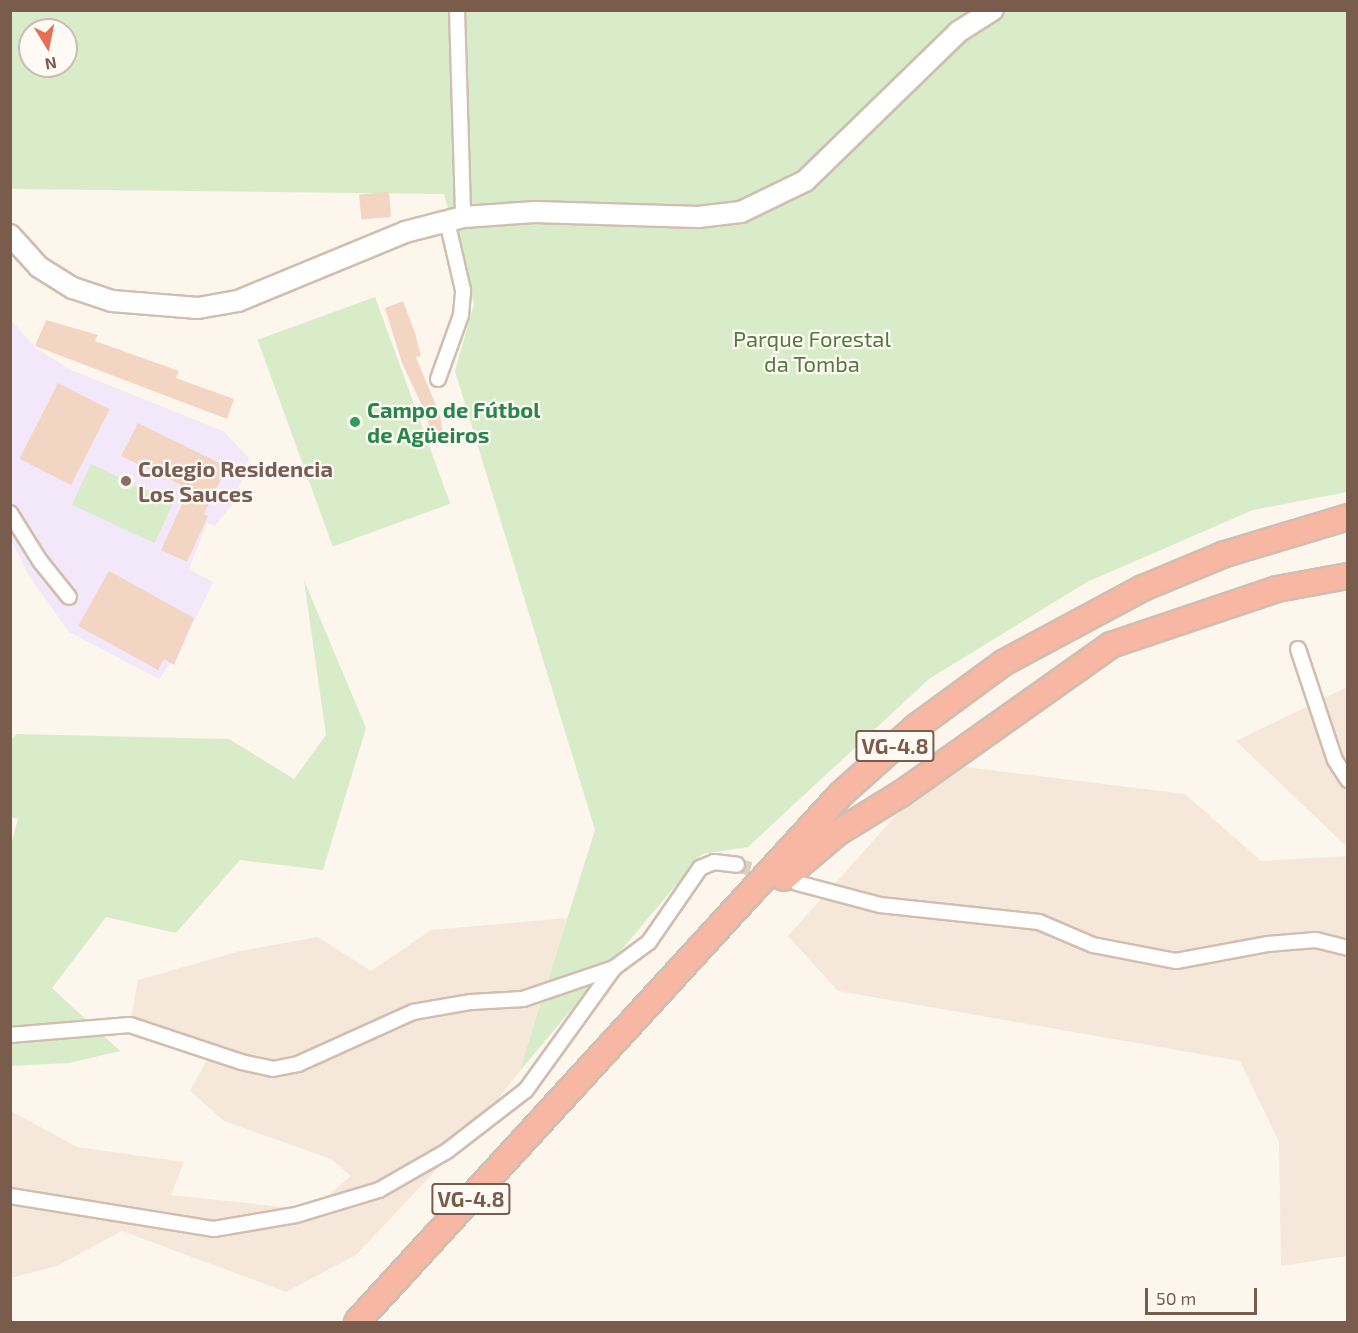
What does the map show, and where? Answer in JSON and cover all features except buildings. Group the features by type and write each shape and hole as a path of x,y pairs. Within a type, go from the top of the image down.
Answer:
{"highway":[{"path":"1292,534 1347,517"},
{"name":"VG-4.8","path":"357,1323 840,795 915,727 1004,663 1077,620 1226,554 1292,534 1347,524"},
{"path":"584,1075 639,1032 803,859 1111,645 1277,589 1347,576"}],"street":[{"path":"438,379 461,315 463,290 455,219 457,10"},
{"path":"10,235 39,267 73,288 112,301 198,308 238,301 405,232 455,219 535,212 698,217 741,212 771,201 805,181 958,32 993,10"},
{"path":"10,513 40,561 69,597"},
{"path":"1298,649 1335,760 1347,780"},
{"path":"10,1197 214,1229 296,1215 379,1190 447,1151 526,1090 614,968 649,942 700,868 714,862 737,865"},
{"path":"797,883 880,905 1039,922 1093,945 1176,961 1268,944 1316,940 1347,948"},
{"path":"10,1035 130,1024 241,1062 273,1069 298,1064 413,1012 471,1002 523,999 614,968"}],"shaded area":[{"name":"Colegio Residencia Los Sauces","path":"10,319 36,348 69,369 223,431 249,458 233,504 215,526 207,523 189,569 213,582 180,651 159,679 69,632 29,576 11,540"},
{"path":"1347,687 1347,847 1236,741"},
{"path":"942,764 1185,794 1261,861 1347,856 1347,1256 1281,1266 1279,1142 1240,1061 838,991 788,936"},
{"path":"567,918 519,1072 472,1132 356,1255 286,1292 122,1231 57,1266 11,1278 11,1111 77,1147 184,1162 171,1195 311,1210 351,1176 331,1159 224,1121 190,1091 211,1052 130,1025 138,980 240,951 318,937 371,971 431,930"}],"green space":[{"name":"Parque Forestal da Tomba","path":"11,11 1347,11 1347,492 1253,510 1087,582 929,679 748,847 702,854 519,1072 595,830 455,371 474,304 444,194 11,189"},
{"name":"Campo de Fútbol de Agüeiros","path":"375,297 450,504 333,546 258,340"},
{"path":"91,464 173,502 154,543 72,505"},
{"path":"304,580 366,728 323,870 240,860 176,933 106,917 52,988 120,1051 69,1063 11,1066 10,848 18,819 11,817 11,740 16,734 229,739 294,779 326,735"}],"tunnel":[{"path":"737,865 772,876"}],"place":[{"name":"Campo de Fútbol de Agüeiros","path":"355,422"},
{"name":"Colegio Residencia Los Sauces","path":"126,481"}]}
